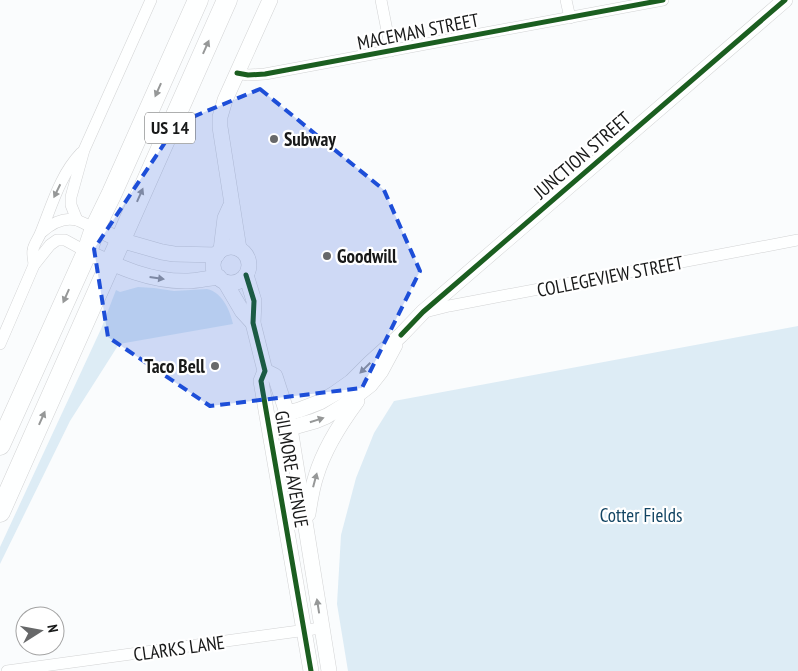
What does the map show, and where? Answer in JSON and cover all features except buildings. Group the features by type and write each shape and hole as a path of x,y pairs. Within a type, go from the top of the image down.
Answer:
{"highway":[{"name":"US 14","path":"0,445 87,252 86,224 116,184 198,0"},
{"name":"US 14","path":"0,512 227,0"}],"street":[{"path":"86,224 72,205 71,198 84,150 151,0"},
{"name":"GILMORE AVENUE","path":"270,0 225,100 220,117 221,137 239,249 244,253 248,263 246,275 254,301 253,323 265,371 261,381 310,671"},
{"path":"381,0 391,51"},
{"path":"566,0 570,18"},
{"name":"MACEMAN STREET","path":"237,73 248,76 265,74 663,0"},
{"name":"JUNCTION STREET","path":"270,426 287,412 320,402 351,382 423,312 780,1"},
{"path":"34,265 33,250 52,201 66,172 84,150"},
{"name":"GILMORE AVENUE","path":"231,204 225,218 219,253 213,263 214,269 242,311 253,323"},
{"path":"41,233 56,222 66,220 86,224 120,240 162,252 174,254 219,253 228,248 234,247 239,249"},
{"path":"0,344 34,265 50,245 57,240 65,240 111,263 147,276 187,281 222,279 236,282 246,275"},
{"name":"COLLEGEVIEW STREET","path":"423,312 798,240"},
{"name":"JUNCTION STREET","path":"270,426 290,428 327,416 343,406 367,388 381,371 401,335"},
{"name":"GILMORE AVENUE","path":"265,371 275,376 287,412 329,671"},
{"path":"306,528 312,489 322,458 344,419 367,388"},
{"name":"CLARKS LANE","path":"7,671 321,628"}],"highlighted area":[{"path":"260,89 384,190 420,271 362,388 210,406 108,337 94,249 178,123"}],"green space":[{"path":"138,287 174,291 207,289 217,294 225,302 233,324 119,344 70,421 0,564 0,547 101,329 116,290 120,292"},
{"name":"Cotter Fields","path":"798,326 798,671 348,671 337,604 341,535 356,478 374,433 394,401"}],"cycle path":[{"path":"237,73 248,75 265,74 663,0"},
{"path":"401,335 423,312 785,0"},
{"path":"246,275 254,301 253,323 265,371 261,381 311,671"}],"place":[{"name":"Subway","path":"274,139"},
{"name":"Goodwill","path":"327,256"},
{"name":"Taco Bell","path":"215,366"}]}
